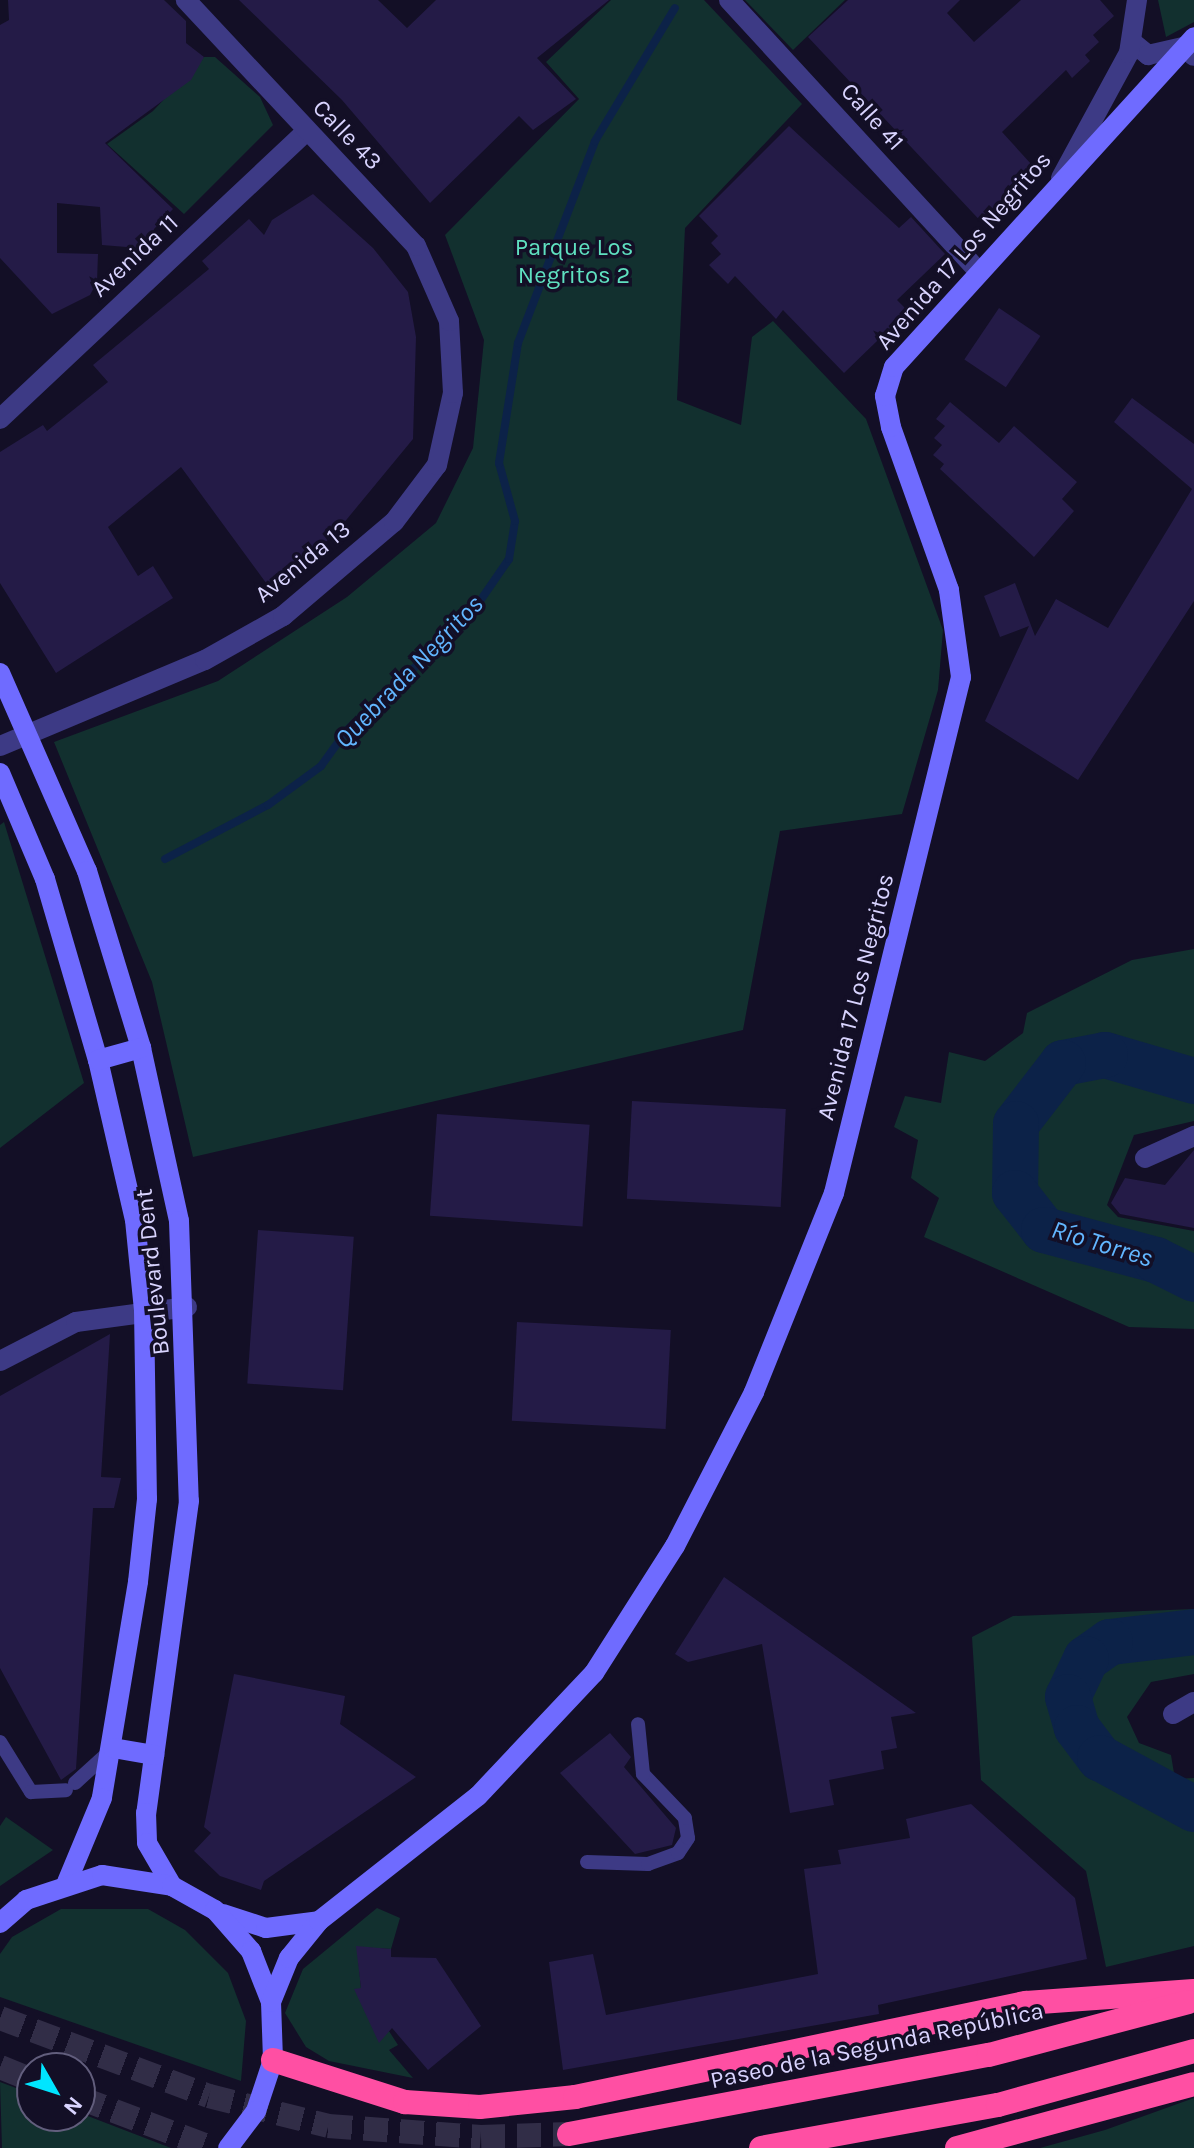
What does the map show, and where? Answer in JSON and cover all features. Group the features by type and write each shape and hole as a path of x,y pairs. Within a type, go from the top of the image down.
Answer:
{"highway":[{"path":"273,2060 405,2102 480,2107 575,2097 1026,2003 1194,1991"},
{"name":"Paseo de la Segunda República","path":"569,2134 989,2055 1194,2001"},
{"path":"761,2148 998,2105 1194,2051"},
{"path":"957,2148 1194,2084"}],"street":[{"name":"Calle 43","path":"186,0 416,246 449,321"},
{"name":"Calle 41","path":"729,0 977,270"},
{"path":"1057,184 1132,42 1137,0"},
{"path":"1132,42 1148,55 1191,47"},
{"name":"Avenida 17 Los Negritos","path":"271,2002 289,1958 319,1921 478,1796 594,1673 675,1546 795,1301 834,1193 961,677 949,590 885,396 894,367 977,270 1191,47"},
{"name":"Avenida 11","path":"0,419 307,131"},
{"name":"Avenida 13","path":"0,746 205,660 283,616 394,522 437,465 453,393 449,321"},
{"name":"Boulevard Dent","path":"0,673 30,733 87,871 141,1048 179,1221 187,1307 189,1501 154,1755 147,1843 172,1886"},
{"name":"Boulevard Dent","path":"0,773 45,879 98,1060 135,1220 144,1310 147,1499 113,1748 88,1844 67,1882"},
{"path":"98,1060 141,1048"},
{"path":"1145,1158 1194,1136"},
{"path":"0,1361 54,1329 144,1310 187,1307"},
{"path":"1173,1714 1194,1702"},
{"path":"113,1748 154,1755"},
{"path":"0,1923 67,1882 137,1876 172,1886 215,1910 266,1928 319,1921"},
{"path":"215,1910 251,1951 271,2002 273,2060 256,2111 228,2148"}],"lane":[{"path":"587,1862 648,1864 686,1843 688,1822 643,1774 638,1724"},
{"path":"0,1742 31,1792 70,1786 113,1748"}],"green space":[{"name":"Parque Los Negritos 2","path":"611,0 704,0 802,104 685,228 677,400 741,425 752,337 773,321 866,419 943,630 938,690 902,814 780,831 743,1030 193,1157 152,982 54,742 218,681 347,597 436,523 473,448 484,340 445,235 579,99 546,62"},
{"path":"745,0 845,0 793,50"},
{"path":"1158,0 1194,0 1194,22 1166,37"},
{"path":"204,57 215,57 260,97 273,125 184,214 107,144 153,111"},
{"path":"4,822 84,1083 0,1148 0,825"},
{"path":"1194,949 1194,1121 1134,1135 1107,1205 1118,1217 1194,1231 1194,1329 1129,1327 924,1237 939,1198 911,1178 918,1140 894,1127 905,1096 941,1103 949,1052 985,1061 1023,1033 1027,1013 1132,960"},
{"path":"1194,1609 1194,1674 1151,1682 1127,1717 1139,1743 1171,1755 1175,1779 1194,1778 1194,1946 1106,1967 1086,1871 981,1780 972,1637 1013,1616"},
{"path":"6,1817 53,1850 0,1886 0,1826"},
{"path":"377,1908 400,1918 391,1949 357,1947 361,1988 398,2045 389,2050 413,2078 329,2061 306,2047 285,2013 303,1969"},
{"path":"61,1909 148,1909 185,1930 228,1973 246,2021 241,2081 0,1997 0,1954 12,1937"},
{"path":"0,2082 16,2088 16,2132 96,2132 96,2119 171,2148 2,2148"},
{"path":"1194,2098 1194,2148 1040,2148 1105,2130"}],"building":[{"path":"8,0 164,0 186,21 186,43 204,57 191,80 105,143 173,209 154,229 151,249 102,245 100,207 57,203 57,253 98,254 97,282 90,295 52,314 0,258 0,25 9,20"},
{"path":"239,0 378,0 407,28 436,0 609,0 537,58 576,99 533,130 519,116 430,203 342,100"},
{"path":"848,0 960,0 947,13 974,42 1021,0 1100,0 1114,16 1093,35 1099,42 1085,55 1090,61 1072,78 1066,70 1002,132 1032,165 1007,188 1017,202 987,228 808,37"},
{"path":"789,126 899,228 911,217 945,254 897,300 908,311 844,373 783,310 776,319 735,276 728,284 709,265 721,254 711,243 718,236 699,216"},
{"path":"313,194 373,248 408,292 416,337 413,439 333,536 269,587 181,467 108,527 138,576 153,566 173,598 56,673 0,583 0,452 43,425 47,431 108,382 93,365 209,269 202,261 249,219 264,235 272,220"},
{"path":"999,308 1040,336 1006,387 964,359"},
{"path":"1132,398 1194,444 1194,601 1078,780 985,721 1029,626 1000,637 984,596 1015,583 1035,636 1056,599 1108,628 1192,489 1114,422"},
{"path":"950,402 999,443 1014,426 1077,482 1062,499 1074,511 1034,557 940,469 944,464 933,455 942,445 934,438 945,426 936,419"},
{"path":"632,1101 786,1109 781,1207 627,1199"},
{"path":"437,1114 590,1125 583,1226 430,1216"},
{"path":"1194,1150 1194,1228 1120,1214 1111,1203 1125,1178 1165,1185"},
{"path":"258,1230 354,1237 343,1390 247,1384"},
{"path":"517,1322 671,1330 666,1429 512,1421"},
{"path":"110,1334 101,1477 121,1478 114,1508 93,1508 76,1769 61,1780 0,1668 0,1396"},
{"path":"724,1577 916,1713 891,1717 897,1748 881,1751 884,1769 829,1780 834,1805 790,1813 762,1644 688,1662 675,1654"},
{"path":"234,1674 345,1696 340,1724 416,1777 264,1881 261,1890 220,1876 194,1851 211,1833 204,1827"},
{"path":"610,1733 631,1757 624,1767 676,1828 672,1845 635,1854 560,1773"},
{"path":"971,1804 1075,1898 1087,1959 878,2005 879,2014 563,2070 549,1962 593,1954 606,2015 818,1974 804,1869 841,1864 838,1850 910,1838 906,1819"},
{"path":"356,1946 391,1949 391,1957 436,1958 481,2026 428,2070 392,2028 379,2043 354,1989 361,1988"}],"waterway":[{"name":"Quebrada Negritos","path":"165,859 268,805 321,766 347,730 469,617 509,559 515,521 499,463 518,343 595,141 675,8"},
{"name":"Río Torres","path":"1194,1081 1105,1055 1063,1063 1016,1124 1015,1193 1044,1230 1156,1260 1194,1279"},
{"name":"Río Torres","path":"1194,1632 1110,1642 1086,1659 1068,1697 1077,1728 1100,1758 1194,1809"}],"tunnel":[{"path":"0,2018 209,2096 328,2126 481,2137 569,2134"},
{"path":"0,2067 16,2074"},
{"path":"96,2104 212,2148"}]}
